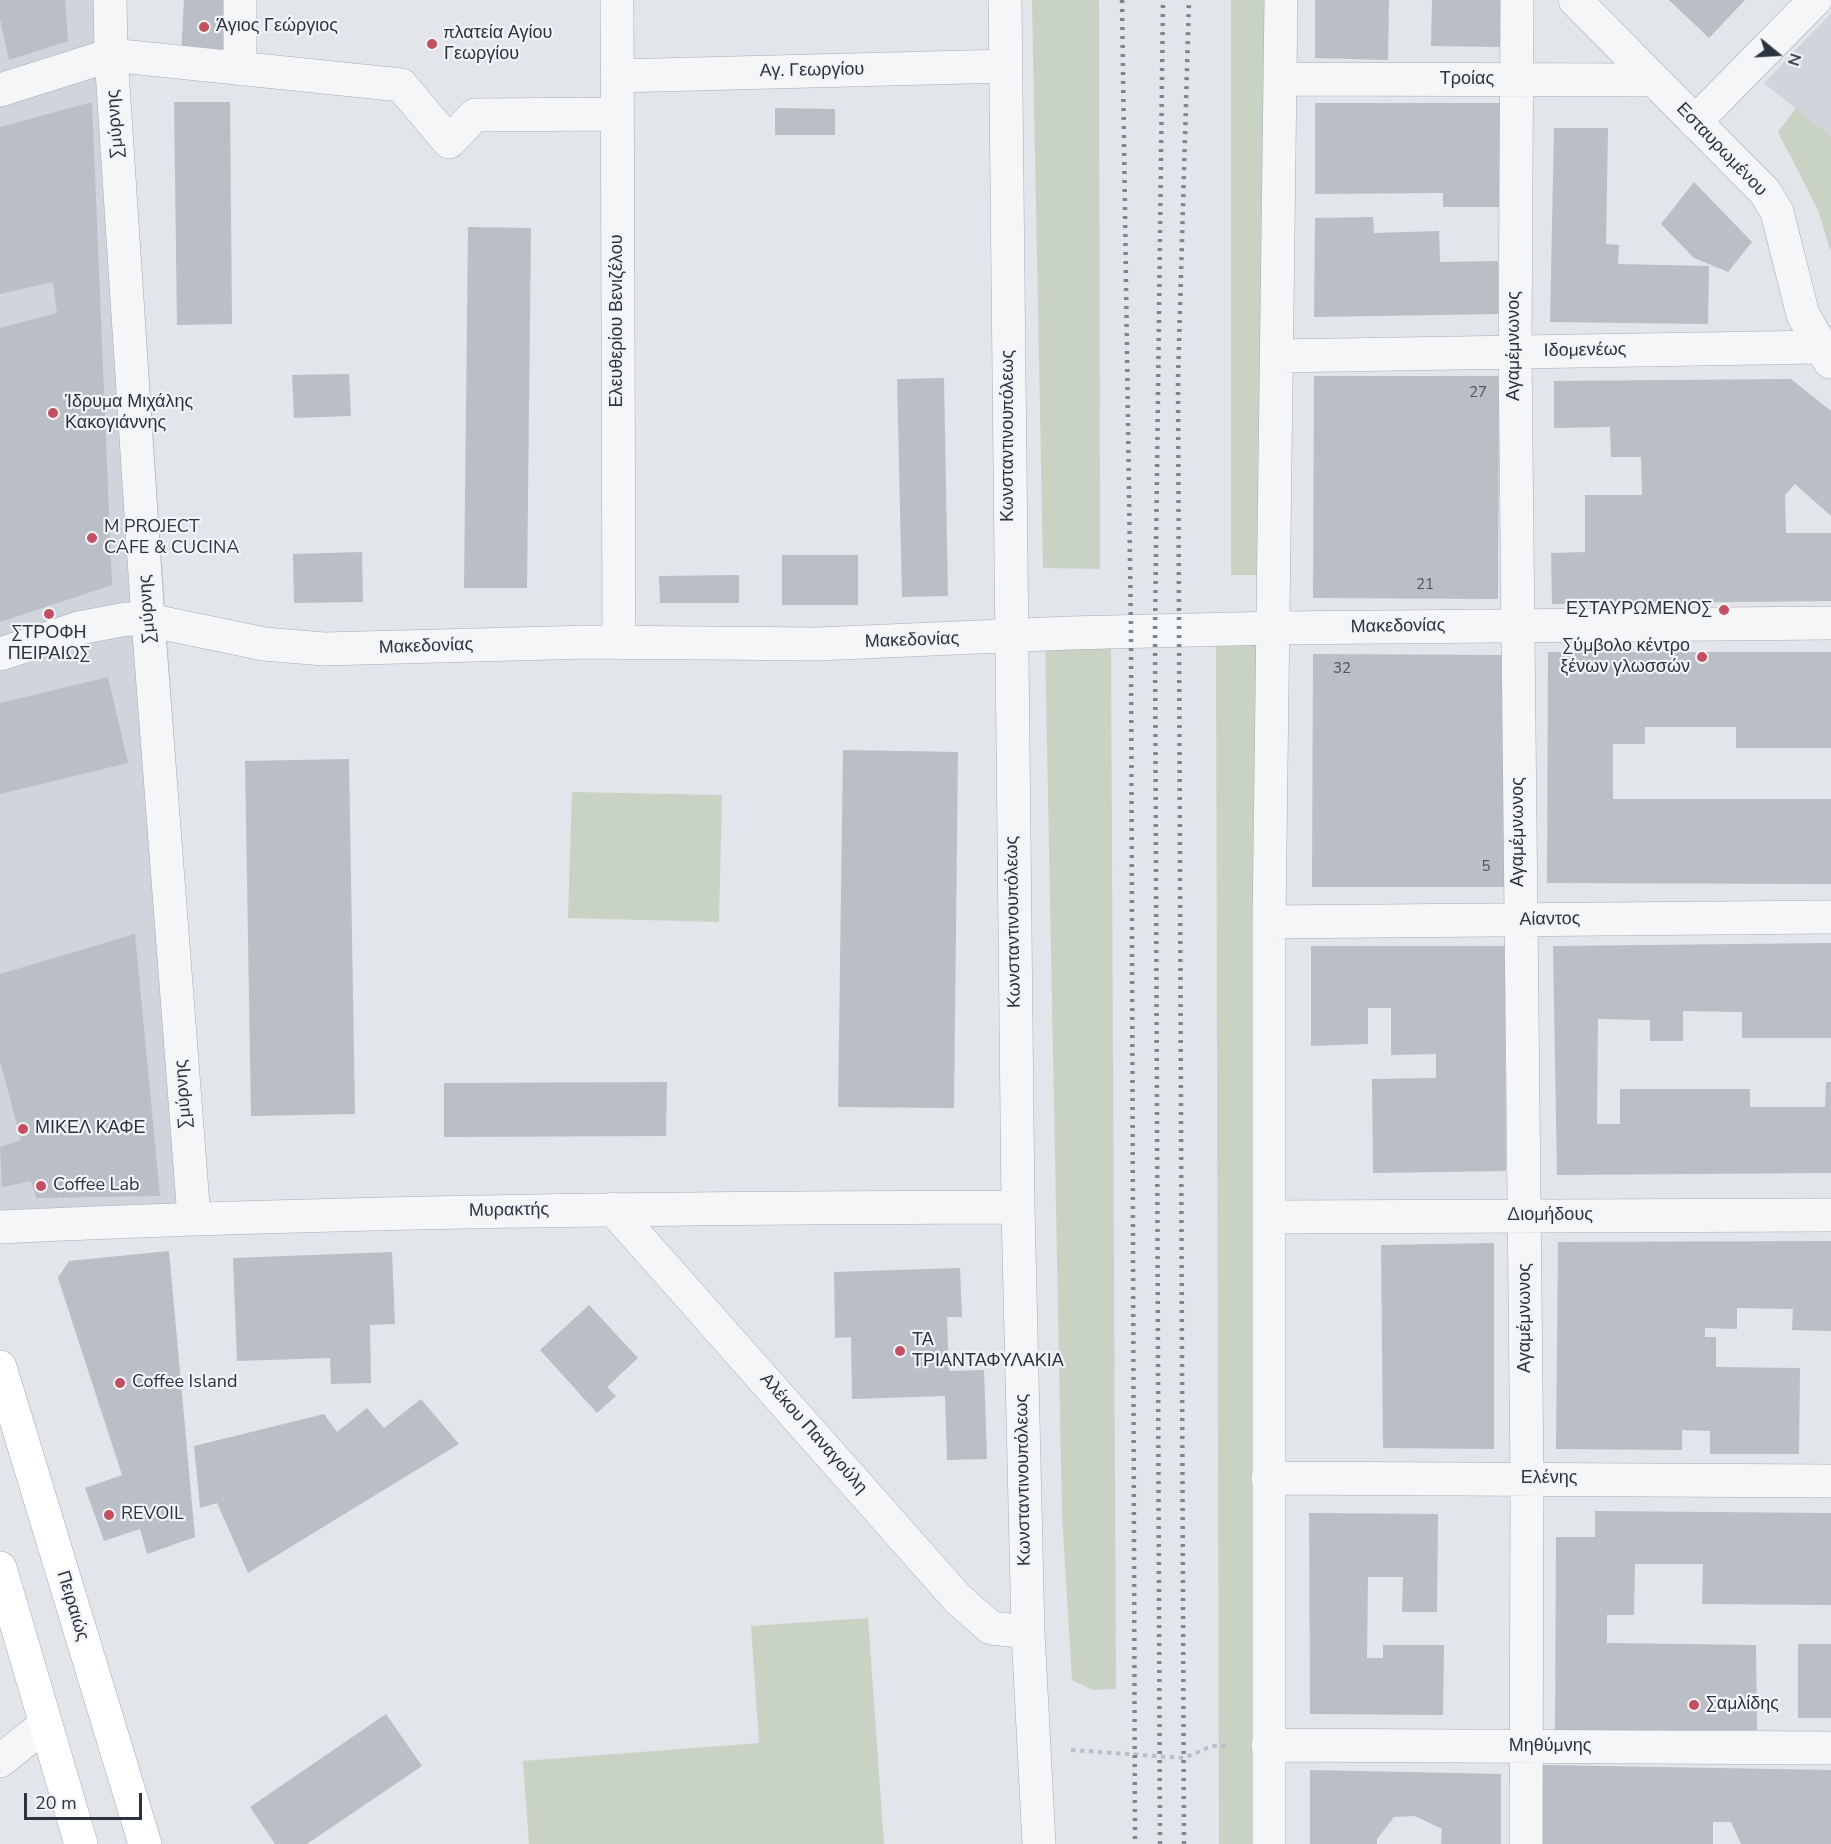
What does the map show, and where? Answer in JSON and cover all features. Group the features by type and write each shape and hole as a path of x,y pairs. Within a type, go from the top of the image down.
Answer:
{"main road":[{"name":"Πειραιώς","path":"0,1368 145,1844"},
{"path":"0,1568 81,1844"}],"street":[{"name":"Σμύρνης","path":"110,0 111,55 148,620 194,1218"},
{"path":"240,0 240,69"},
{"name":"Ελευθερίου Βενιζέλου","path":"617,0 619,643"},
{"name":"Κωνσταντινουπόλεως","path":"1005,0 1018,1207 1028,1632 1039,1844"},
{"path":"1269,1844 1269,922 1275,628 1281,0"},
{"name":"Αγαμέμνωνος","path":"1517,0 1515,352 1519,920 1527,1479 1526,1844"},
{"name":"Εσταυρωμένου","path":"1575,0 1765,192 1777,212 1803,315 1825,355"},
{"path":"1695,122 1815,0"},
{"path":"0,90 111,55 401,85 449,142 475,115 617,114"},
{"name":"Αγ. Γεωργίου","path":"617,76 1006,66"},
{"name":"Τροίας","path":"1280,79 1653,80"},
{"name":"Ιδομενέως","path":"1278,356 1515,352 1825,355"},
{"name":"Μακεδονίας","path":"0,654 79,628 126,619 148,620 264,644 324,649 619,643 829,644 1275,628 1831,622"},
{"name":"Αίαντος","path":"1269,922 1831,917"},
{"name":"Μυρακτής","path":"0,1227 194,1218 613,1209 1018,1207"},
{"name":"Αλέκου Παναγούλη","path":"613,1209 958,1599 991,1628 1028,1632"},
{"name":"Διομήδους","path":"1269,1217 1831,1215"},
{"name":"Ελένης","path":"1268,1478 1831,1481"},
{"path":"0,1761 46,1724"},
{"name":"Μηθύμνης","path":"1268,1745 1831,1748"}],"path":[{"path":"1034,1748 1184,1758 1212,1746 1268,1745"}],"shaded area":[{"path":"0,0 127,0 128,64 208,1229 8,1237 0,1210"},
{"path":"1831,13 1831,137 1764,83"}],"green space":[{"path":"1032,0 1099,0 1100,569 1043,568"},
{"path":"1231,0 1276,0 1268,575 1231,575"},
{"path":"1796,108 1831,137 1831,252 1818,210 1778,132"},
{"path":"1216,637 1268,637 1260,1844 1219,1844"},
{"path":"1111,641 1116,1689 1093,1690 1072,1680 1062,1515 1045,643"},
{"path":"572,792 722,795 719,922 568,918"},
{"path":"868,1618 884,1844 529,1844 523,1761 759,1743 751,1626"}],"building":[{"path":"0,0 65,0 68,41 9,60 0,19"},
{"name":"Άγιος Γεώργιος","path":"184,0 228,0 225,56 181,54"},
{"path":"1315,0 1389,0 1388,60 1315,58"},
{"path":"1432,0 1500,0 1500,47 1431,46"},
{"path":"1669,0 1745,0 1709,38"},
{"path":"92,102 112,585 0,622 0,328 57,313 53,282 0,294 0,127"},
{"path":"174,102 230,102 232,324 177,325"},
{"path":"1315,103 1500,103 1499,207 1443,207 1443,193 1315,194"},
{"path":"775,108 835,109 835,135 775,135"},
{"path":"1554,128 1608,128 1606,244 1619,245 1618,264 1709,266 1708,324 1550,322"},
{"path":"1694,182 1752,242 1728,272 1694,258 1661,224"},
{"path":"1373,217 1374,233 1439,231 1440,262 1498,261 1499,314 1314,317 1315,218"},
{"path":"468,227 531,228 527,588 464,588"},
{"path":"349,374 351,416 294,418 292,375"},
{"path":"1314,376 1499,376 1498,599 1313,598"},
{"path":"944,378 948,596 902,597 897,379"},
{"path":"1791,379 1831,411 1831,516 1795,484 1785,495 1786,533 1831,533 1831,601 1552,604 1551,553 1585,552 1585,495 1642,495 1641,457 1611,457 1610,427 1554,428 1554,381"},
{"path":"362,552 363,602 294,603 293,554"},
{"path":"782,555 858,555 858,605 782,605"},
{"path":"739,575 739,603 660,603 659,576"},
{"path":"1548,652 1831,652 1831,748 1736,748 1736,727 1645,727 1645,744 1613,744 1613,799 1831,799 1831,884 1547,883"},
{"path":"1313,654 1504,655 1504,887 1312,887"},
{"path":"108,677 128,763 0,794 0,703"},
{"path":"843,750 958,752 954,1108 838,1107"},
{"path":"349,759 355,1114 251,1116 245,761"},
{"path":"135,934 160,1196 36,1198 31,1181 2,1187 0,1147 21,1140 0,1061 0,974"},
{"path":"1831,943 1831,1038 1742,1038 1742,1012 1683,1011 1683,1041 1650,1041 1650,1020 1598,1019 1597,1124 1620,1124 1620,1089 1750,1089 1750,1107 1825,1107 1826,1082 1831,1082 1831,1173 1557,1175 1553,946"},
{"path":"1311,946 1505,946 1506,1171 1373,1173 1372,1079 1436,1078 1436,1054 1391,1055 1391,1008 1368,1008 1368,1044 1311,1046"},
{"path":"667,1082 666,1136 444,1137 444,1083"},
{"path":"1831,1241 1831,1331 1792,1330 1793,1309 1737,1308 1737,1329 1705,1328 1705,1337 1716,1337 1716,1367 1800,1368 1799,1454 1710,1454 1710,1431 1682,1430 1682,1450 1556,1449 1558,1242"},
{"path":"1494,1243 1494,1449 1383,1448 1381,1245"},
{"path":"169,1251 195,1537 147,1554 140,1529 104,1541 85,1488 122,1475 58,1278 69,1261"},
{"path":"392,1252 395,1324 370,1325 371,1383 331,1384 330,1358 237,1361 233,1258"},
{"path":"960,1268 962,1317 947,1317 949,1371 984,1370 987,1459 947,1460 945,1396 852,1399 851,1337 835,1338 834,1272"},
{"path":"589,1305 638,1358 607,1387 616,1396 597,1413 540,1350"},
{"path":"421,1399 459,1444 248,1573 217,1503 200,1508 194,1446 324,1414 337,1432 367,1408 384,1428"},
{"path":"1595,1511 1831,1513 1831,1605 1702,1604 1703,1564 1635,1564 1634,1615 1607,1615 1607,1643 1756,1645 1757,1730 1555,1731 1556,1537 1595,1537"},
{"path":"1309,1513 1438,1514 1437,1612 1402,1612 1403,1577 1368,1577 1367,1658 1383,1658 1383,1645 1444,1645 1443,1715 1310,1714"},
{"path":"1798,1644 1831,1644 1831,1718 1798,1718"},
{"path":"386,1714 422,1766 307,1844 275,1844 250,1807"},
{"path":"1543,1765 1831,1770 1831,1844 1741,1844 1731,1822 1713,1822 1713,1844 1542,1844"},
{"path":"1310,1770 1501,1774 1501,1844 1441,1844 1442,1829 1415,1816 1394,1817 1377,1839 1377,1844 1310,1844"}],"railway":[{"path":"1122,0 1131,632 1135,1844"},
{"path":"1160,1844 1155,631 1163,0"},
{"path":"1184,1844 1178,378 1189,0"}],"place":[{"name":"Άγιος Γεώργιος","path":"204,27"},
{"name":"πλατεία Αγίου Γεωργίου","path":"432,44"},
{"name":"Ίδρυμα Μιχάλης Κακογιάννης","path":"53,413"},
{"name":"M PROJECT CAFE & CUCINA","path":"92,538"},
{"name":"ΕΣΤΑΥΡΩΜΕΝΟΣ","path":"1724,610"},
{"name":"ΣΤΡΟΦΗ ΠΕΙΡΑΙΩΣ","path":"49,614"},
{"name":"Σύμβολο κέντρο ξένων γλωσσών","path":"1702,657"},
{"name":"ΜΙΚΕΛ ΚΑΦΕ","path":"23,1129"},
{"name":"Coffee Lab","path":"41,1186"},
{"name":"ΤΑ ΤΡΙΑΝΤΑΦΥΛΑΚΙΑ","path":"900,1351"},
{"name":"Coffee Island","path":"120,1383"},
{"name":"REVOIL","path":"109,1515"},
{"name":"Σαμλίδης","path":"1694,1705"}]}
